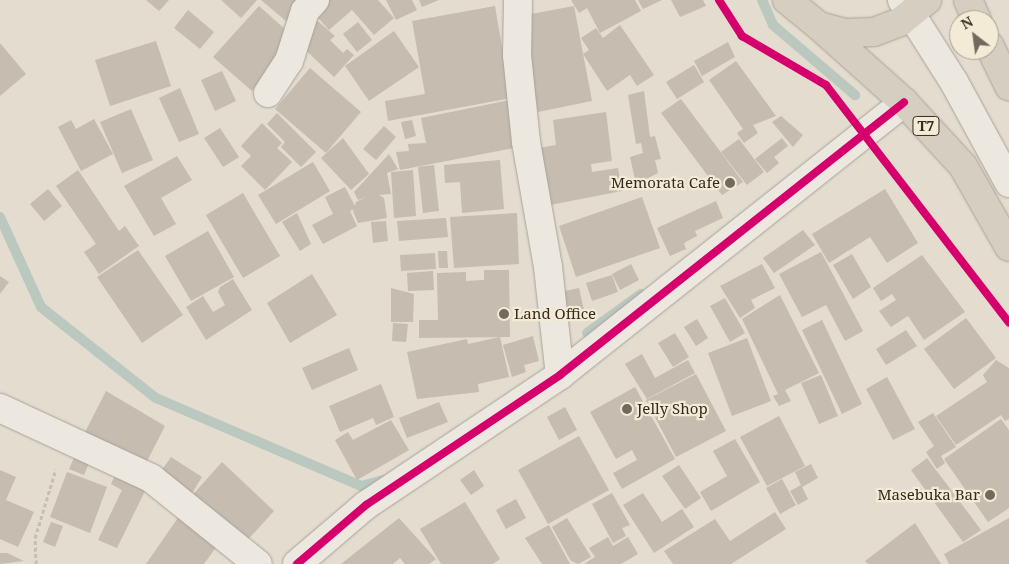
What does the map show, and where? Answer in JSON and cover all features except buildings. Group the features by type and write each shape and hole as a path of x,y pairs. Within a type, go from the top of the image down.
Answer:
{"highway":[{"name":"T7","path":"787,0 904,102 963,166 1009,247"},
{"name":"T7","path":"818,26 845,33 874,32 913,5"},
{"path":"996,60 1009,86"}],"street":[{"path":"268,93 289,60 305,11 315,0"},
{"path":"518,0 526,142 548,267 560,375"},
{"path":"913,5 1009,183"},
{"path":"954,82 1009,149"},
{"path":"297,564 366,505 560,375 904,102"},
{"path":"0,408 151,478 258,564"}],"path":[{"path":"36,564 35,538 66,437"}],"waterway":[{"path":"762,0 773,25 855,95"},
{"path":"0,217 41,307 156,398 361,486 390,478"},
{"path":"587,333 641,294"}],"cycle path":[{"path":"719,0 742,36 826,85 1009,323"},
{"path":"297,564 366,505 560,375 904,102"}],"place":[{"name":"Memorata Cafe","path":"730,183"},
{"name":"Land Office","path":"504,314"},
{"name":"Jelly Shop","path":"627,409"},
{"name":"Masebuka Bar","path":"990,495"}]}
